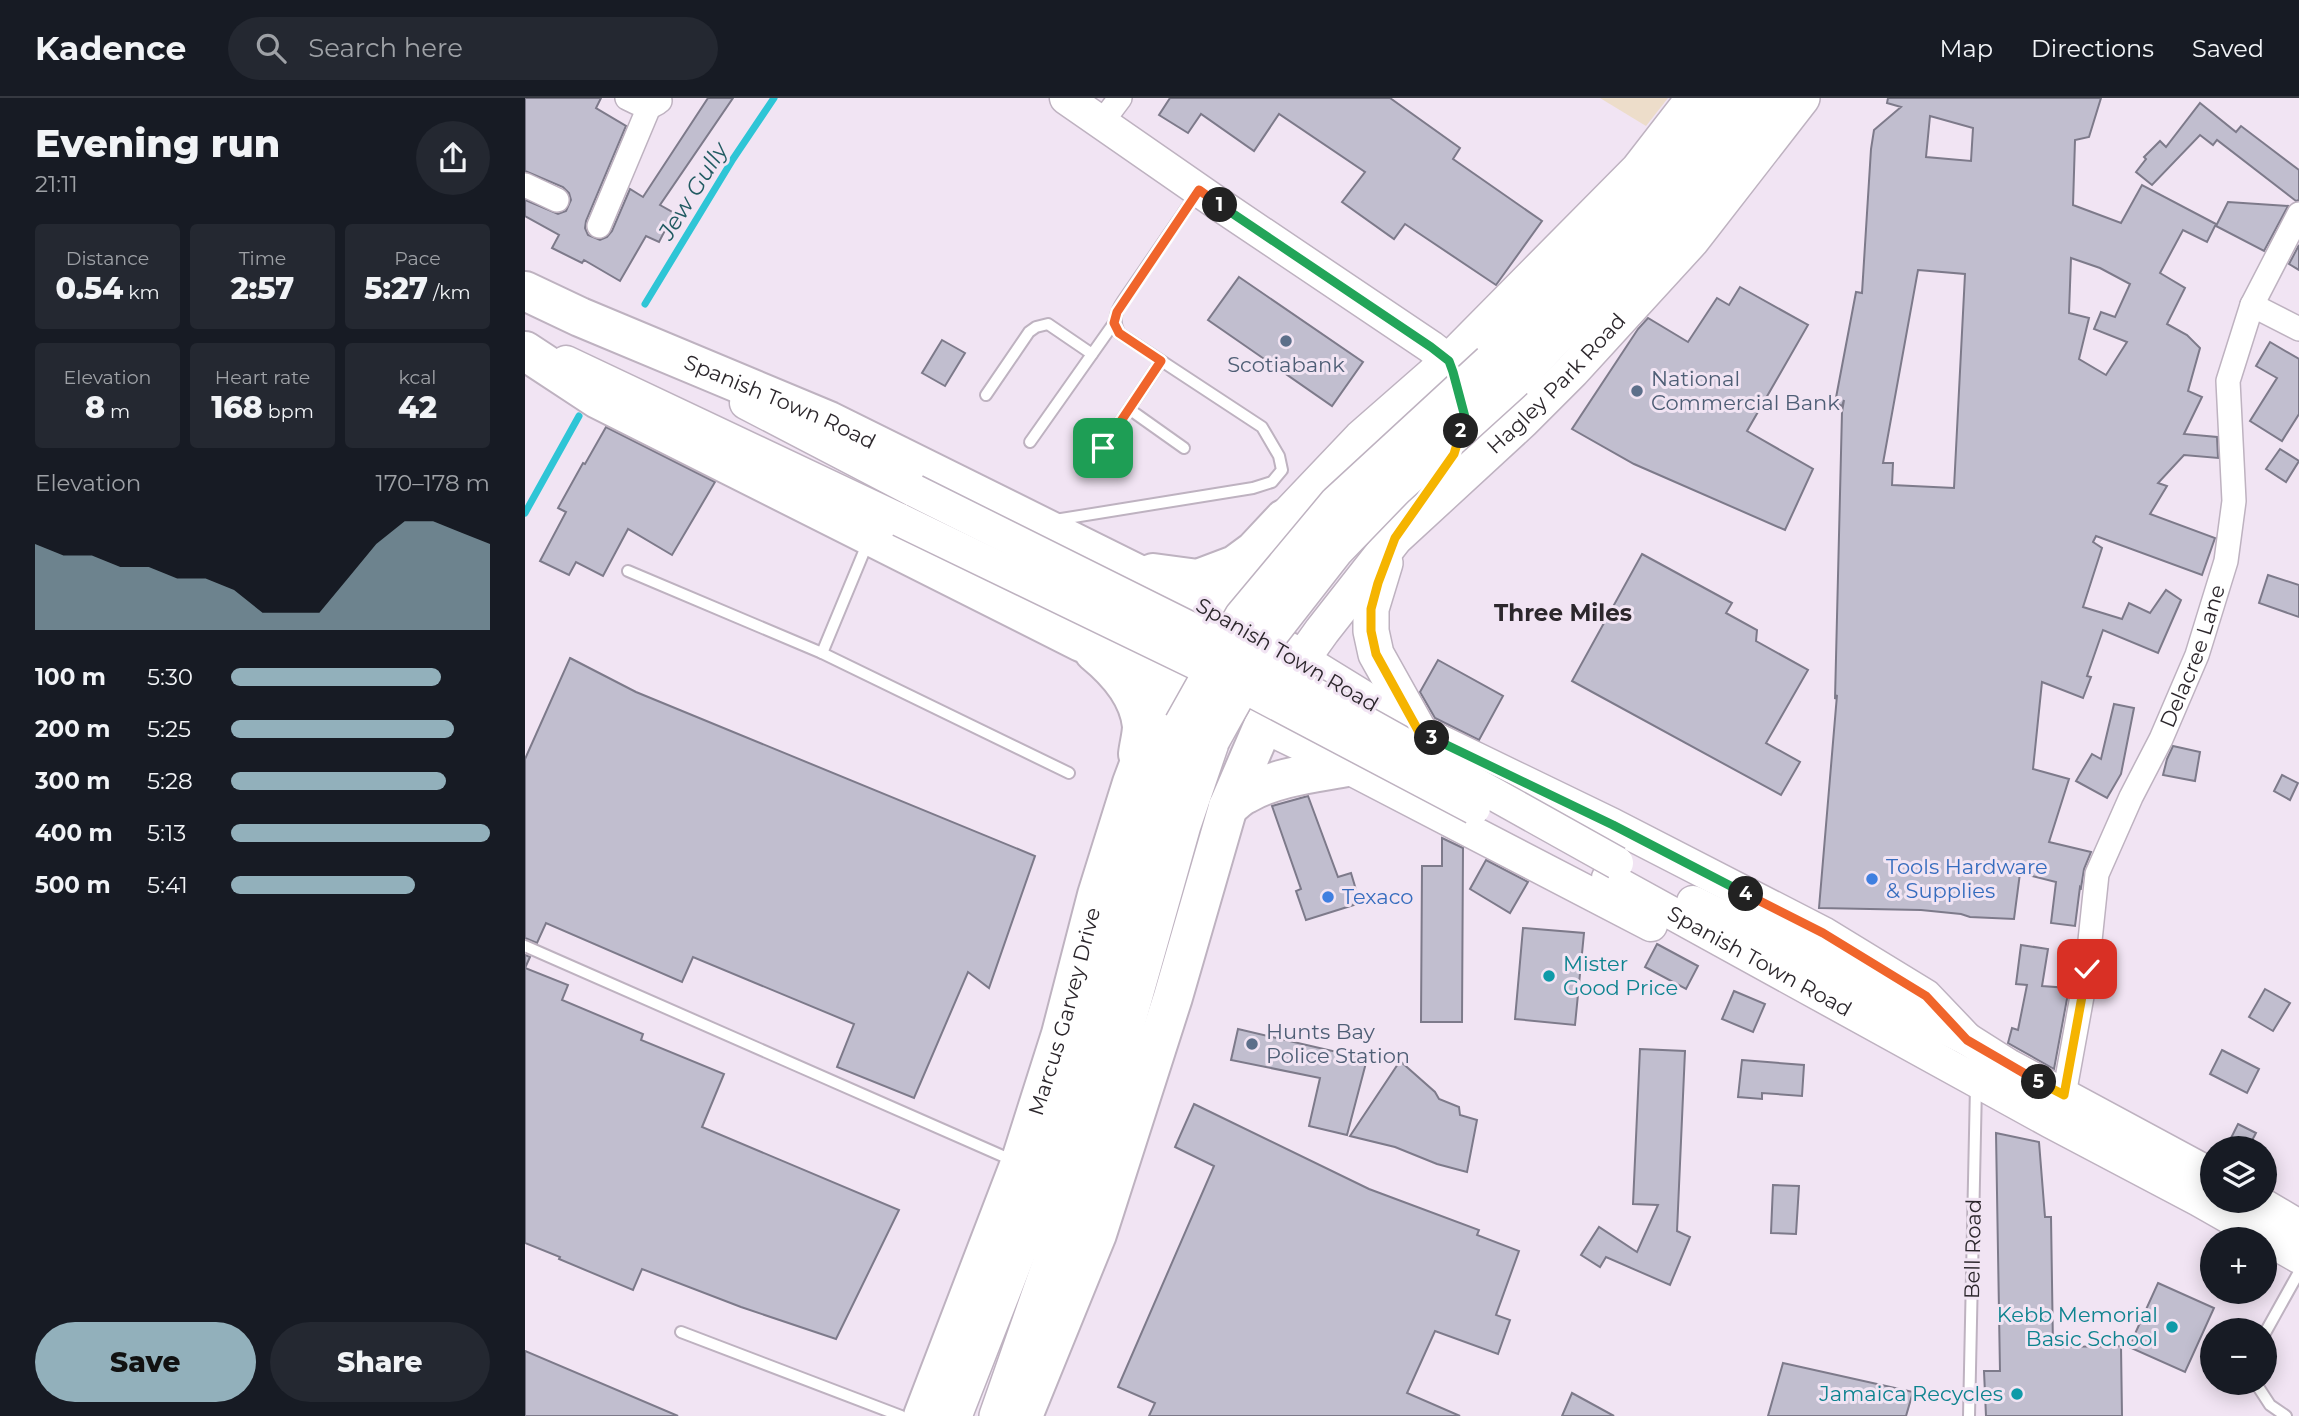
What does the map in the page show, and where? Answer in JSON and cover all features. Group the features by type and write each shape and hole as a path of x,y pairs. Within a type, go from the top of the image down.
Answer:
{"highway":[{"name":"Spanish Town Road","path":"525,291 580,317 829,421 1089,550 1242,620 1303,659"},
{"name":"Spanish Town Road","path":"525,351 598,399 885,528 1081,642 1171,679 1263,726"},
{"path":"1089,550 1148,572 1198,579 1235,565 1254,551 1284,519"},
{"name":"Marcus Garvey Drive","path":"923,1416 1020,1163 1061,1034 1097,895 1132,783 1171,679 1242,620"},
{"path":"1081,642 1113,667 1139,712 1142,729 1132,783"},
{"path":"1023,1416 1097,1234 1173,997 1228,807 1263,726 1303,659"},
{"path":"1228,807 1245,794 1269,785 1347,767"}],"main road":[{"path":"1066,98 1111,110 1199,190 1449,361 1465,417 1454,454 1395,538 1371,609 1371,631 1376,654 1419,732"},
{"path":"1242,620 1284,519 1361,438 1449,361 1639,169 1694,98"},
{"name":"Hagley Park Road","path":"1242,620 1336,550 1395,489 1502,371 1670,176 1731,98"},
{"name":"Hagley Park Road","path":"1502,371 1703,185 1769,98"},
{"name":"Hagley Park Road","path":"1303,659 1395,538 1572,371 1691,241 1801,98"},
{"name":"Spanish Town Road","path":"580,317 915,491 1248,657 1903,1041 2199,1200 2299,1257"},
{"name":"Spanish Town Road","path":"525,342 885,528 1233,681 1612,870 1967,1040 2200,1169"},
{"name":"Marcus Garvey Drive","path":"997,1416 1085,1120 1212,740 1242,620"},
{"name":"Spanish Town Road","path":"1303,659 1419,732 1613,825 1823,933 1926,996 1967,1040"},
{"name":"Spanish Town Road","path":"1263,726 1706,954 1835,1016 1903,1041"},
{"name":"Marcus Garvey Drive","path":"954,1416 1085,1120"},
{"path":"2277,1213 2299,1226"}],"street":[{"path":"627,98 642,106 656,102"},
{"path":"599,226 656,102"},
{"path":"525,185 557,200"},
{"name":"Delacree Lane","path":"2064,1095 2087,969 2097,874 2131,797 2161,739 2197,655 2226,561 2234,501 2228,381 2252,305 2299,214"},
{"path":"2252,305 2299,328"}],"lane":[{"path":"1030,442 1114,323 1123,301 1199,190"},
{"path":"1035,523 1253,488 1272,482 1282,470 1279,456 1262,427 1119,333 1114,323"},
{"path":"986,395 1029,332 1036,327 1048,324 1092,354"},
{"path":"1103,448 1161,361"},
{"path":"1129,409 1184,448"},
{"path":"822,653 885,528"},
{"path":"628,572 822,653 1069,773"},
{"path":"525,946 1020,1163"},
{"name":"Bell Road","path":"1969,1416 1976,1081"},
{"path":"2273,1318 2299,1272"},
{"path":"681,1332 901,1416"},
{"path":"2263,1395 2270,1405 2286,1416"}],"shaded area":[{"path":"1600,98 1668,98 1646,126"}],"building":[{"path":"525,98 601,98 596,108 626,126 586,221 588,235 600,240 612,231 630,189 643,197 708,98 733,98 660,205 674,213 659,242 646,236 620,281 584,260 582,263 552,248 559,235 525,216 525,200 558,214 566,211 571,200 563,187 525,171"},
{"path":"1170,98 1390,98 1460,148 1453,159 1542,221 1496,285 1405,224 1394,239 1342,202 1365,172 1279,114 1254,151 1201,114 1188,133 1159,115"},
{"path":"1888,98 2101,98 2089,137 2075,140 2073,205 2121,223 2142,185 2216,224 2207,242 2183,230 2160,273 2185,288 2167,324 2187,335 2200,348 2188,391 2202,397 2184,434 2217,437 2218,458 2184,455 2158,483 2167,486 2150,514 2215,538 2202,575 2096,536 2093,542 2102,548 2083,607 2122,619 2129,603 2150,613 2166,590 2181,600 2158,653 2103,630 2087,676 2091,677 2083,698 2042,682 2033,769 2069,779 2049,842 2091,852 2080,887 2075,926 2051,923 2056,882 2020,873 2014,919 1970,917 1921,910 1819,908 1837,695 1835,699 1844,400 1842,406 1835,403 1856,292 1862,293 1874,130 1901,107 1887,103","holes":["1930,116 1973,128 1971,161 1926,157","2071,258 2100,268 2130,284 2115,317 2101,312 2094,329 2127,342 2106,375 2079,359 2089,318 2069,313","1918,270 1965,274 1954,488 1892,485 1893,463 1883,463"]},
{"path":"2200,103 2236,132 2241,126 2299,170 2299,200 2296,201 2217,140 2213,145 2200,135 2152,185 2136,172 2146,159 2144,157 2160,141 2166,147"},
{"path":"2228,202 2288,206 2264,251 2216,226"},
{"path":"2299,245 2299,270 2289,264"},
{"name":"Scotiabank","path":"1239,277 1363,362 1332,406 1208,320"},
{"path":"1740,287 1808,325 1747,431 1813,469 1785,530 1634,464 1572,429 1648,318 1688,342 1717,298 1729,305"},
{"path":"942,340 965,353 945,386 922,373"},
{"path":"2270,342 2299,359 2299,414 2282,441 2250,421 2277,378 2256,366"},
{"path":"606,427 715,482 672,555 628,529 603,576 576,562 569,575 540,561 566,512 558,508"},
{"path":"2280,449 2299,461 2286,482 2266,469"},
{"path":"1642,554 1732,603 1726,613 1757,630 1756,641 1808,670 1766,743 1800,762 1781,795 1572,681"},
{"path":"2268,575 2299,585 2299,617 2259,603"},
{"path":"570,658 636,692 1035,856 989,988 968,972 914,1098 837,1067 854,1024 693,957 682,982 546,923 537,943 525,938 525,759"},
{"path":"1438,660 1503,696 1479,740 1435,718 1420,692"},
{"path":"2114,704 2134,708 2121,774 2107,798 2076,781 2092,754 2101,759"},
{"path":"2173,746 2200,752 2195,781 2163,775"},
{"path":"2282,775 2298,783 2290,800 2274,791"},
{"path":"1308,796 1338,877 1351,873 1360,903 1306,920 1296,891 1301,889 1272,806"},
{"path":"1442,838 1463,848 1462,1022 1421,1022 1422,866 1442,866"},
{"path":"1486,860 1528,882 1510,913 1470,889"},
{"name":"Mister Good Price","path":"1523,928 1584,933 1575,1025 1515,1019"},
{"path":"1657,944 1698,966 1686,989 1645,967"},
{"path":"2021,945 2048,949 2042,986 2069,988 2054,1069 2008,1043 2012,1028 2018,1030 2027,985 2016,984"},
{"path":"525,955 530,957 525,968"},
{"path":"525,968 568,985 562,1000 643,1034 641,1040 724,1074 702,1127 899,1210 836,1339 741,1307 642,1269 633,1290 525,1243"},
{"path":"2265,989 2290,1003 2273,1031 2249,1017"},
{"path":"1734,991 1765,1004 1753,1032 1722,1019"},
{"path":"1238,1029 1367,1059 1347,1135 1309,1126 1320,1078 1231,1060"},
{"path":"1640,1049 1685,1051 1677,1231 1690,1237 1670,1285 1606,1257 1600,1267 1581,1255 1599,1227 1637,1252 1658,1205 1633,1204"},
{"path":"2222,1050 2259,1069 2247,1093 2210,1074"},
{"path":"1742,1060 1804,1065 1802,1096 1762,1093 1762,1099 1738,1097"},
{"path":"1400,1061 1435,1092 1439,1099 1459,1107 1460,1115 1477,1120 1467,1172 1437,1164 1395,1147 1350,1136"},
{"path":"1194,1104 1369,1189 1479,1230 1477,1235 1519,1251 1496,1315 1510,1320 1498,1354 1435,1331 1407,1393 1460,1416 1149,1416 1155,1403 1118,1387 1214,1166 1175,1147"},
{"path":"2238,1124 2256,1133 2254,1136 2232,1136"},
{"path":"1996,1133 2039,1142 2045,1217 2051,1217 2053,1347 2121,1346 2122,1416 1986,1416 1984,1371 2000,1371"},
{"path":"1773,1185 1799,1186 1796,1234 1771,1233"},
{"name":"Kebb Memorial Basic School","path":"2158,1283 2214,1308 2209,1318 2200,1318 2200,1339 2185,1372 2129,1347"},
{"path":"525,1351 678,1416 525,1416"},
{"path":"1783,1363 1913,1392 1906,1416 1768,1416"},
{"path":"1572,1393 1614,1416 1562,1416"}],"waterway":[{"name":"Jew Gully","path":"645,304 733,159 774,98"},
{"name":"Jew Gully","path":"525,513 579,416"}],"place":[{"name":"Scotiabank","path":"1286,341"},
{"name":"National Commercial Bank","path":"1637,391"},
{"name":"Tools Hardware & Supplies","path":"1872,879"},
{"name":"Texaco","path":"1328,897"},
{"name":"Mister Good Price","path":"1549,976"},
{"name":"Hunts Bay Police Station","path":"1252,1044"},
{"name":"Kebb Memorial Basic School","path":"2172,1327"},
{"name":"Jamaica Recycles","path":"2017,1394"}],"district":[{"name":"Three Miles","path":"1563,613"}],"route":[{"path":"1103,448 1161,361 1119,333 1114,323 1117,312 1199,190 1449,361 1465,417 1454,454 1395,538 1371,609 1371,631 1376,654 1419,732 1613,825 1823,933 1926,996 1967,1040 2064,1095 2087,969"}]}
